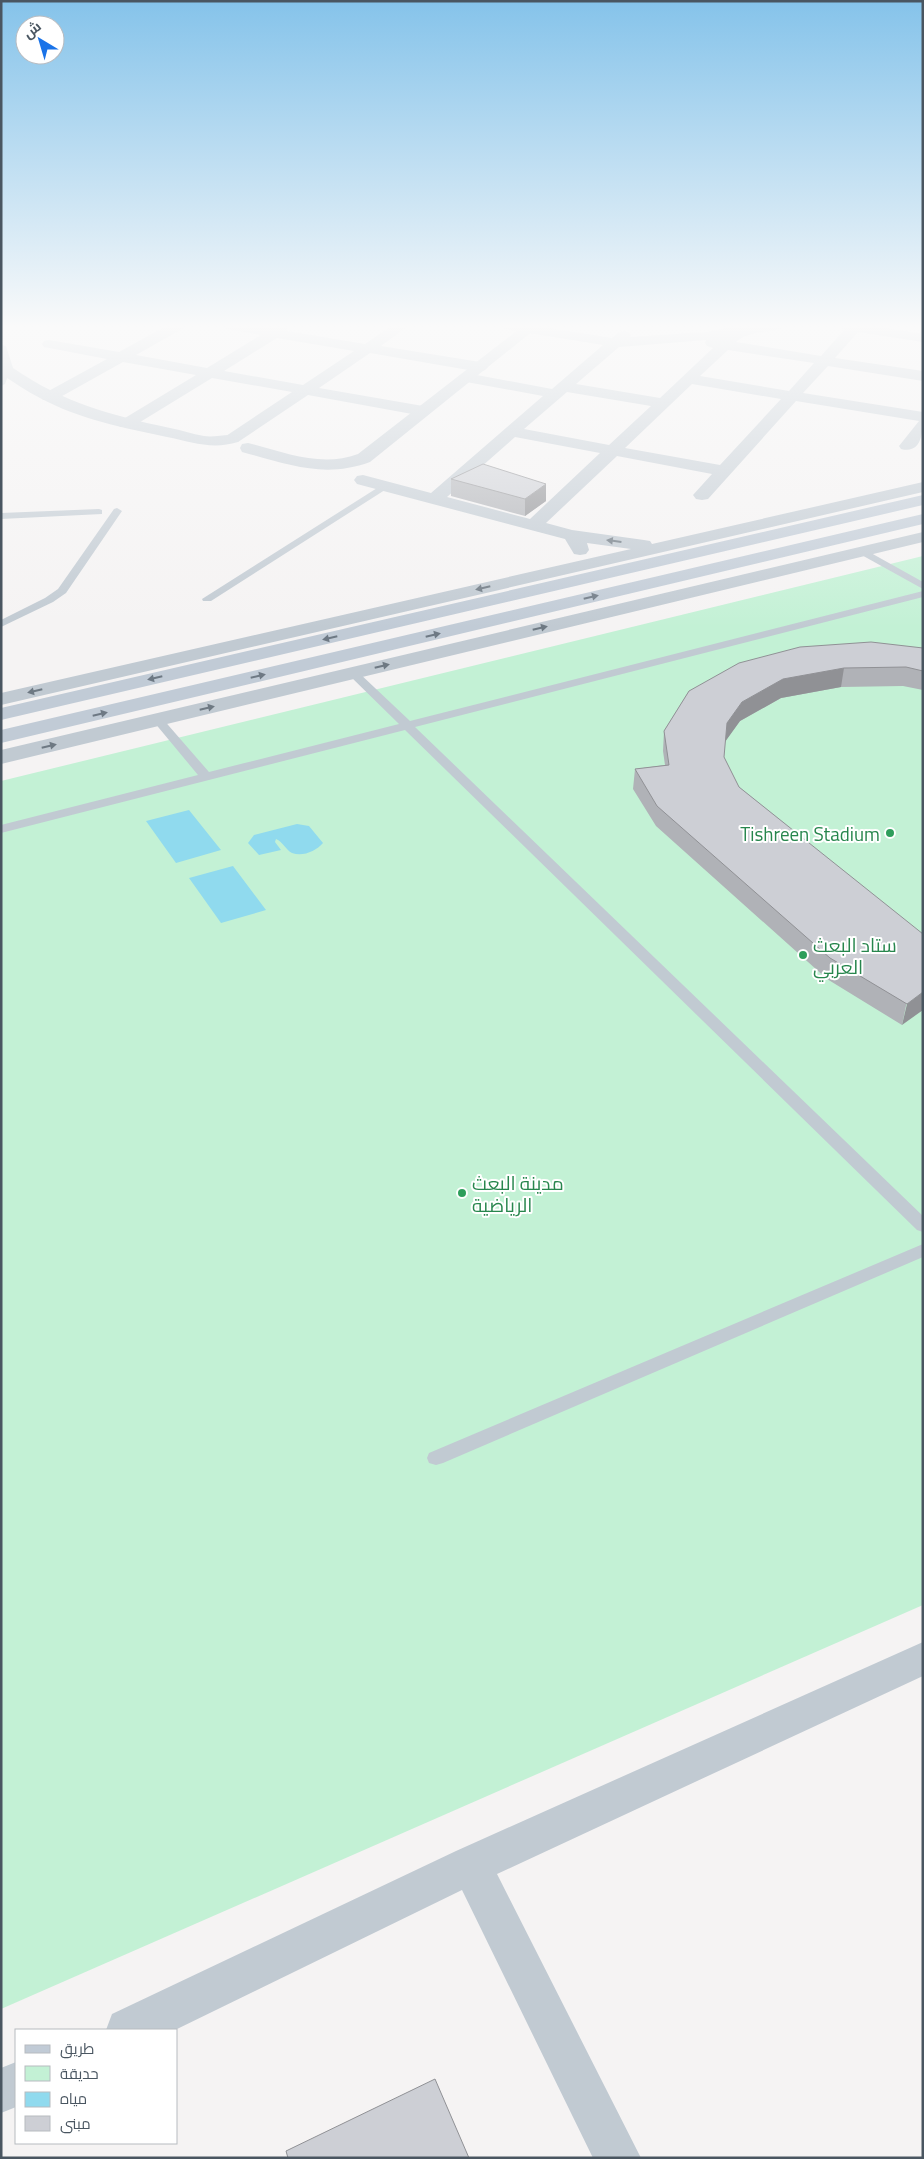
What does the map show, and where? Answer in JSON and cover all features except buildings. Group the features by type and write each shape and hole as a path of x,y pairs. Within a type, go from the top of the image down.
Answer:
{"main road":[{"path":"1,714 898,500 902,514 922,524"},
{"path":"1,737 922,524"}],"street":[{"path":"139,427 213,442 232,440 252,427"},
{"path":"248,448 321,465 340,466 364,458 404,427"},
{"path":"434,499 518,427"},
{"path":"534,525 637,427"},
{"path":"702,495 764,427"},
{"path":"907,446 922,427"},
{"path":"512,432 724,471"},
{"path":"898,500 882,487 888,480 923,471"},
{"path":"363,480 571,535 663,547"},
{"path":"1,699 663,547 898,500 923,487"},
{"path":"1,757 862,551 922,524"},
{"path":"571,535 580,546 580,566"},
{"path":"130,2029 471,1865 923,1658"},
{"path":"471,1865 618,2158"},
{"path":"1,2091 15,2084"}],"lane":[{"path":"207,599 386,486"},
{"path":"1,624 49,600 62,591 117,511"},
{"path":"1,516 99,512"},
{"path":"862,551 923,586"},
{"path":"1,829 923,594"},
{"path":"353,673 923,1226"},
{"path":"158,720 206,776"},
{"path":"436,1458 923,1250"}],"green space":[{"name":"مدينة البعث الرياضية","path":"923,556 923,1605 1,2009 1,781"}],"water":[{"path":"189,810 221,850 176,863 146,821"},
{"path":"297,824 309,826 323,843 309,852 296,854 290,852 276,839 275,842 281,850 259,855 248,843 254,835"},
{"path":"233,866 266,910 221,923 189,878"}],"place":[{"name":"Tishreen Stadium","path":"890,833"},
{"name":"ستاد البعث العربي","path":"803,955"},
{"name":"مدينة البعث الرياضية","path":"462,1193"}]}
